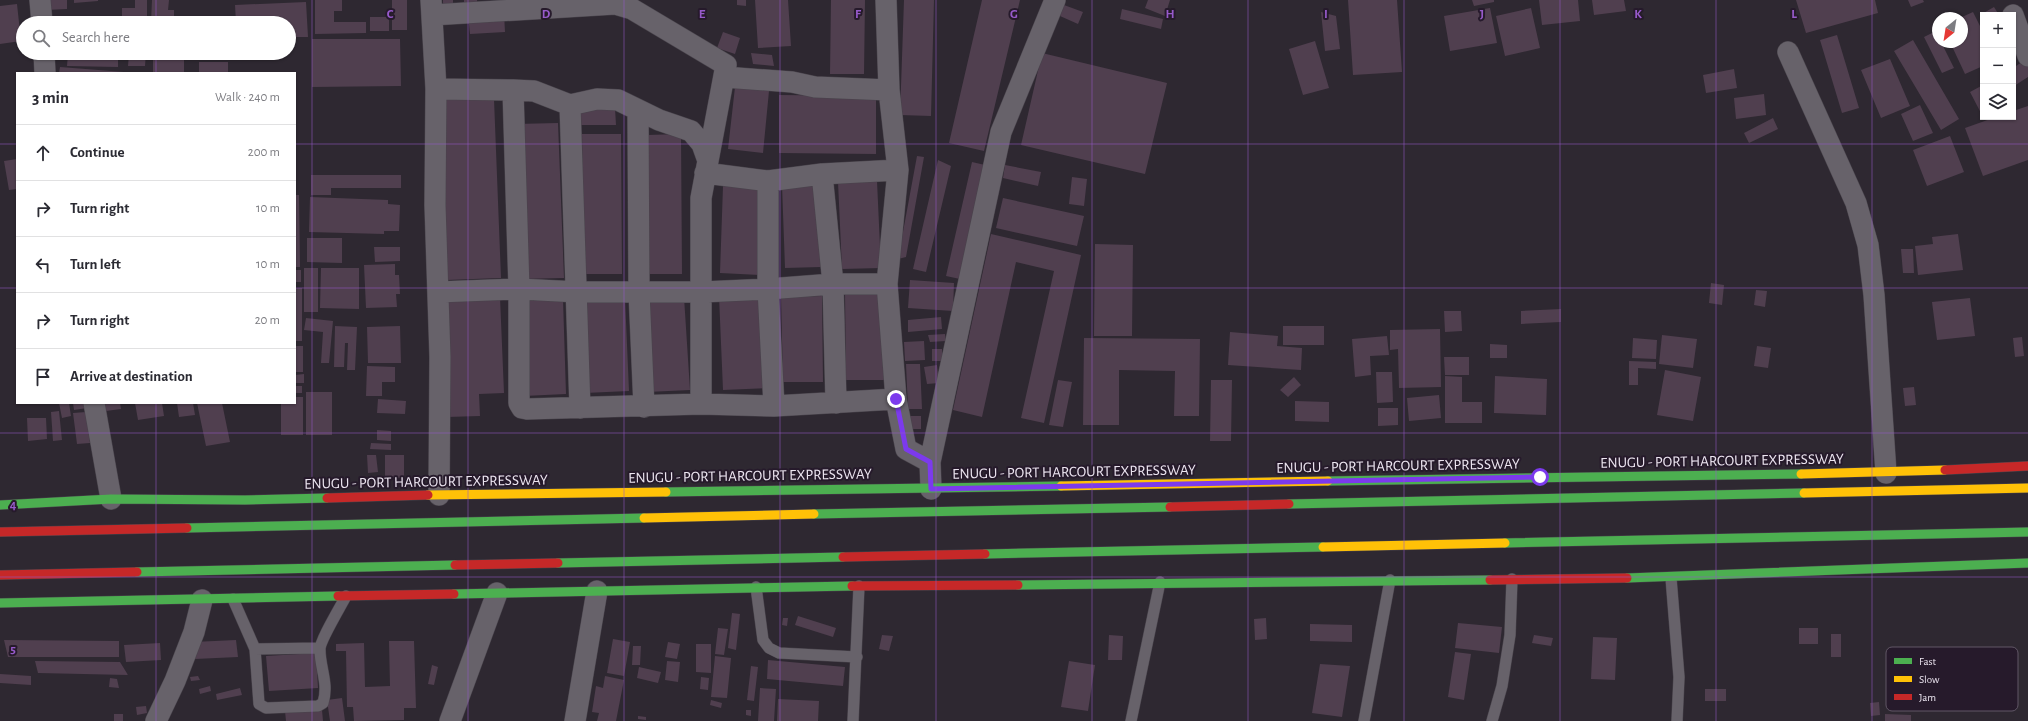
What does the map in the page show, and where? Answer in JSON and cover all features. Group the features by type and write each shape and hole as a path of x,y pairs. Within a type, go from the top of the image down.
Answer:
{"main road":[{"name":"ENUGU - PORT HARCOURT EXPRESSWAY","path":"0,504 111,499 245,500 439,495 931,489 1532,477 1886,473 2028,466"},
{"path":"0,532 2028,488"},
{"path":"0,575 2028,532"},
{"path":"0,603 202,600 756,587 1671,578 2028,563"}],"street":[{"path":"40,0 41,16"},
{"path":"886,0 889,90 898,170 887,284 896,399 906,449 930,462"},
{"path":"931,489 930,462 965,307 979,228 1001,132 1055,0"},
{"path":"439,495 440,357 435,205 436,89 432,7 615,4 632,9 724,63 727,69 724,77 706,166 701,198 701,404"},
{"path":"2010,6 2028,56"},
{"path":"1788,52 1853,196 1868,245 1874,303 1886,473"},
{"path":"44,60 45,72"},
{"path":"724,77 792,82 815,87 889,90"},
{"path":"436,89 534,91 570,105 597,99 618,100 638,110 691,130 702,144 706,166"},
{"path":"513,90 519,289 519,403 522,408 644,407 701,404 774,406 896,399"},
{"path":"570,105 578,292 580,408"},
{"path":"638,110 639,292 644,407"},
{"path":"706,166 768,181 822,174 898,170"},
{"path":"822,174 832,284 836,403"},
{"path":"768,181 768,290 774,406"},
{"path":"438,292 519,289 578,292 702,292 768,290 832,284 887,284"},
{"path":"94,404 111,499"},
{"path":"575,721 597,591"},
{"path":"450,721 497,593"},
{"path":"156,721 175,681 194,632 202,600"}],"lane":[{"path":"1671,578 1678,677 1677,721"},
{"path":"1492,721 1502,686 1510,635 1512,579"},
{"path":"1364,721 1390,580"},
{"path":"1131,721 1160,582"},
{"path":"853,721 859,586"},
{"path":"756,587 763,640 769,648 779,653 857,657"},
{"path":"233,599 255,650 259,704 266,708 318,706 323,702 326,695 325,680 319,648 346,596"},
{"path":"255,650 319,648"}],"building":[{"path":"46,0 67,0 67,9 46,10"},
{"path":"74,0 98,0 98,1 74,3"},
{"path":"135,0 147,0 147,16 122,16 122,8 135,8"},
{"path":"152,0 169,0 168,10 174,10 174,16 151,16"},
{"path":"315,0 342,0 342,11 334,11 334,22 366,22 366,33 315,34"},
{"path":"392,0 407,0 407,30 392,30"},
{"path":"443,0 453,0 453,10 443,10"},
{"path":"464,0 477,0 478,6 464,7"},
{"path":"737,0 746,0 746,6 737,5"},
{"path":"755,0 788,0 791,46 758,48"},
{"path":"831,0 865,0 864,74 830,74"},
{"path":"904,0 934,0 931,116 900,115"},
{"path":"982,0 1020,0 984,151 949,143"},
{"path":"1148,0 1170,0 1165,16 1145,8"},
{"path":"1348,0 1397,0 1402,72 1353,75"},
{"path":"1472,0 1494,0 1494,2 1474,6"},
{"path":"1539,0 1578,0 1580,21 1542,25"},
{"path":"1592,0 1624,0 1626,11 1594,15"},
{"path":"1796,0 1875,0 1878,13 1806,33"},
{"path":"1908,0 1923,0 1924,2 1911,7"},
{"path":"306,2 308,37 296,37 296,16 236,16 235,5"},
{"path":"17,4 18,16 16,16 16,42 0,44 0,6"},
{"path":"1064,5 1083,12 1078,24 1060,16"},
{"path":"1994,7 1997,12 1985,12"},
{"path":"1490,8 1497,43 1450,51 1444,16"},
{"path":"1531,8 1540,48 1505,56 1496,16"},
{"path":"1122,9 1163,19 1161,29 1120,19"},
{"path":"1321,12 1336,16 1340,49 1325,51"},
{"path":"1973,12 1980,26 1980,67 1965,74 1953,48 1968,48 1968,14"},
{"path":"504,13 505,32 470,34 468,15"},
{"path":"370,17 389,17 389,31 370,31"},
{"path":"723,32 740,38 735,54 717,48"},
{"path":"1932,33 1932,48 1944,48 1954,68 1942,73 1924,37"},
{"path":"1837,35 1859,108 1842,113 1820,40"},
{"path":"312,39 400,39 401,86 312,87"},
{"path":"1913,40 1959,119 1941,130 1894,51"},
{"path":"1315,41 1329,88 1303,95 1289,49"},
{"path":"751,53 772,55 774,66 753,64"},
{"path":"1042,53 1167,83 1145,174 1021,145"},
{"path":"1890,59 1910,106 1881,118 1861,70"},
{"path":"67,60 118,60 118,67 67,66"},
{"path":"128,60 145,60 145,66 128,66"},
{"path":"153,60 184,60 184,72 153,72"},
{"path":"2025,60 2028,65 2028,77 2016,85 2016,84 2016,66"},
{"path":"199,62 228,62 228,72 199,72"},
{"path":"60,67 124,72 59,72"},
{"path":"1734,69 1737,88 1706,93 1703,75"},
{"path":"735,87 769,91 763,153 728,149"},
{"path":"1980,87 1980,111 1970,92"},
{"path":"1764,94 1766,115 1736,119 1734,98"},
{"path":"779,95 876,96 876,154 779,153"},
{"path":"494,99 501,278 447,280 440,100"},
{"path":"1920,105 1933,133 1913,141 1901,114"},
{"path":"2028,106 2028,160 1983,176 1965,128 1988,120 2016,120 2016,110"},
{"path":"578,108 615,108 616,125 578,125"},
{"path":"1773,118 1778,129 1749,143 1744,133"},
{"path":"558,123 564,278 522,279 516,124"},
{"path":"582,134 621,134 622,274 583,274"},
{"path":"681,134 682,274 648,274 647,135"},
{"path":"1950,136 1964,172 1927,186 1913,150"},
{"path":"917,156 924,157 906,257 898,259"},
{"path":"16,159 16,189 9,190 4,161"},
{"path":"938,160 951,166 926,272 913,269"},
{"path":"972,162 985,165 960,279 946,276"},
{"path":"1005,165 1041,172 1038,186 1003,178"},
{"path":"311,175 401,175 401,188 331,188 331,195 311,195"},
{"path":"1072,177 1087,179 1084,206 1069,204"},
{"path":"877,181 881,268 842,269 838,182"},
{"path":"818,184 821,267 785,268 782,185"},
{"path":"723,186 763,187 760,275 720,273"},
{"path":"296,195 299,195 300,267 296,267"},
{"path":"310,197 388,200 388,204 400,205 399,231 384,231 384,234 309,232"},
{"path":"1003,198 1084,216 1077,246 996,228"},
{"path":"991,234 1081,255 1044,423 1021,418 1054,271 1016,262 982,417 953,410"},
{"path":"1958,234 1963,270 1918,275 1915,246 1933,244 1932,237"},
{"path":"307,238 342,238 342,263 307,262"},
{"path":"1095,244 1133,245 1132,336 1094,336"},
{"path":"374,247 400,247 400,261 375,262"},
{"path":"1901,249 1913,249 1914,273 1903,273"},
{"path":"395,264 395,275 399,275 400,294 396,294 397,307 366,308 364,265"},
{"path":"304,268 318,268 318,312 304,312"},
{"path":"321,268 359,268 359,309 320,308"},
{"path":"296,270 301,270 301,282 296,282"},
{"path":"910,280 954,283 953,311 908,308"},
{"path":"1711,283 1724,285 1722,305 1709,303"},
{"path":"296,288 302,288 302,341 296,341"},
{"path":"1756,290 1767,291 1765,307 1754,305"},
{"path":"845,293 884,293 885,380 846,380"},
{"path":"763,294 767,388 723,390 719,296"},
{"path":"822,296 823,382 783,382 781,297"},
{"path":"500,297 504,393 479,394 480,416 447,417 442,298"},
{"path":"684,297 690,390 647,392 642,299"},
{"path":"625,298 629,391 585,393 581,299"},
{"path":"1970,298 1975,336 1937,340 1932,302"},
{"path":"563,299 566,394 524,396 521,301"},
{"path":"1561,309 1561,322 1521,324 1521,311"},
{"path":"1444,311 1461,311 1462,331 1445,332"},
{"path":"941,317 942,329 908,332 908,320"},
{"path":"306,318 333,321 329,363 321,363 323,332 304,330"},
{"path":"335,326 357,327 355,370 347,370 348,343 345,343 344,367 334,367"},
{"path":"400,326 401,363 368,363 367,327"},
{"path":"1283,326 1324,326 1324,345 1283,345"},
{"path":"1440,329 1441,387 1399,388 1398,349 1390,350 1390,330"},
{"path":"1230,332 1278,336 1277,346 1302,348 1301,370 1228,365"},
{"path":"945,334 946,341 930,342 928,335"},
{"path":"1662,335 1697,339 1693,368 1659,364"},
{"path":"1387,336 1389,355 1370,356 1371,375 1355,377 1352,339"},
{"path":"2022,337 2024,356 2015,357 2013,338"},
{"path":"1084,338 1200,339 1199,416 1174,416 1175,371 1119,370 1119,425 1083,425"},
{"path":"1633,338 1657,340 1656,359 1632,358"},
{"path":"924,341 925,360 905,361 904,342"},
{"path":"1490,344 1507,345 1507,358 1490,358"},
{"path":"296,346 303,346 303,372 296,372"},
{"path":"1757,346 1771,348 1768,368 1754,366"},
{"path":"932,349 942,349 942,361 932,361"},
{"path":"1444,357 1469,357 1469,375 1445,375"},
{"path":"1629,361 1656,362 1656,369 1638,368 1638,385 1629,385"},
{"path":"906,364 920,364 922,409 908,409"},
{"path":"937,365 939,383 927,384 924,367"},
{"path":"367,366 395,367 395,382 382,382 382,396 366,396"},
{"path":"1665,370 1701,377 1693,421 1657,415"},
{"path":"1376,372 1392,372 1393,402 1377,403"},
{"path":"304,374 304,383 296,383 296,375"},
{"path":"1445,376 1462,377 1462,402 1482,402 1482,423 1445,423"},
{"path":"1495,376 1547,379 1546,415 1494,413"},
{"path":"1294,377 1301,385 1288,397 1280,390"},
{"path":"1058,380 1072,382 1063,427 1049,425"},
{"path":"1211,380 1232,380 1231,441 1210,441"},
{"path":"296,386 302,386 302,393 296,393"},
{"path":"1914,387 1916,405 1905,406 1903,388"},
{"path":"306,392 332,392 332,435 306,435"},
{"path":"1439,395 1441,418 1409,421 1407,398"},
{"path":"296,397 303,397 303,435 281,435 281,404 296,404"},
{"path":"378,399 406,401 405,414 377,413"},
{"path":"1295,401 1329,402 1329,422 1295,421"},
{"path":"59,404 69,404 71,416 62,418"},
{"path":"73,404 86,404 87,408 74,410"},
{"path":"104,404 120,404 121,409 106,411"},
{"path":"135,404 162,404 164,416 138,420"},
{"path":"177,404 193,404 195,415 179,417"},
{"path":"197,404 222,404 230,442 206,446"},
{"path":"1378,408 1398,408 1398,425 1378,426"},
{"path":"59,411 62,440 53,441 51,412"},
{"path":"86,412 90,443 77,444 73,413"},
{"path":"906,416 921,416 921,429 907,429"},
{"path":"27,418 46,418 47,439 28,441"},
{"path":"377,430 391,431 391,441 377,440"},
{"path":"371,443 391,444 391,450 370,449"},
{"path":"367,455 376,455 378,472 368,473"},
{"path":"385,455 404,455 404,478 385,478"},
{"path":"732,613 740,614 736,650 728,648"},
{"path":"798,616 836,628 833,637 795,625"},
{"path":"783,618 788,618 787,626 782,625"},
{"path":"1266,618 1267,639 1255,640 1254,619"},
{"path":"1458,623 1502,627 1499,653 1455,648"},
{"path":"1310,624 1352,625 1352,642 1310,641"},
{"path":"718,628 728,629 724,655 715,654"},
{"path":"1799,628 1818,628 1818,644 1799,644"},
{"path":"1831,634 1841,634 1841,657 1831,657"},
{"path":"882,635 893,636 889,651 879,649"},
{"path":"1109,635 1123,636 1122,660 1108,660"},
{"path":"1534,635 1553,638 1551,646 1532,643"},
{"path":"1593,637 1617,638 1615,680 1591,679"},
{"path":"613,639 630,642 624,676 607,673"},
{"path":"4,640 119,641 119,657 8,657"},
{"path":"236,640 238,657 195,659 193,642"},
{"path":"389,641 414,641 416,708 404,708 404,720 354,721 353,707 347,707 346,651 336,651 336,644 364,643 365,687 390,686"},
{"path":"668,642 680,644 677,659 665,657"},
{"path":"160,643 161,660 126,662 124,645"},
{"path":"696,644 711,644 711,673 696,672"},
{"path":"633,646 641,646 640,665 632,665"},
{"path":"1455,652 1471,654 1464,700 1448,697"},
{"path":"316,653 318,688 269,691 266,656"},
{"path":"715,656 731,658 727,698 711,697"},
{"path":"768,660 845,667 843,686 767,679"},
{"path":"35,661 120,662 128,675 38,673"},
{"path":"667,661 680,662 678,682 665,680"},
{"path":"1069,661 1095,665 1088,711 1061,707"},
{"path":"1320,664 1350,666 1342,717 1312,713"},
{"path":"432,665 438,667 434,685 428,684"},
{"path":"751,666 758,667 754,701 747,700"},
{"path":"639,667 661,672 658,683 637,678"},
{"path":"0,674 31,676 31,685 0,683"},
{"path":"198,676 200,680 191,681 190,677"},
{"path":"605,676 624,680 616,721 597,721 599,713 592,712 596,686 603,688"},
{"path":"701,677 709,678 708,690 700,689"},
{"path":"110,678 117,679 119,688 109,687"},
{"path":"210,686 211,691 200,694 199,689"},
{"path":"240,688 242,695 217,700 216,694"},
{"path":"760,688 776,689 774,721 758,721"},
{"path":"1705,689 1726,689 1726,701 1705,701"},
{"path":"342,698 345,721 330,721 327,700"},
{"path":"778,699 819,701 818,721 777,721"},
{"path":"711,700 722,703 721,708 710,705"},
{"path":"1879,702 1880,715 1871,716 1870,703"},
{"path":"146,706 147,713 137,715 136,707"},
{"path":"322,710 323,721 286,721 285,711"},
{"path":"746,710 751,710 751,716 746,715"},
{"path":"114,714 123,714 123,721 114,721"},
{"path":"1885,714 1911,715 1911,721 1885,721"},
{"path":"638,716 646,717 646,720 638,719"}],"traffic: fast":[{"path":"1328,481 1801,474"},
{"path":"666,492 1061,486"},
{"path":"1289,504 1804,493"},
{"path":"0,505 111,499 245,500 327,498"},
{"path":"814,514 1170,507"},
{"path":"187,528 644,518"},
{"path":"1505,543 2028,532"},
{"path":"985,554 1323,547"},
{"path":"558,563 843,557"},
{"path":"1627,578 2028,563"},
{"path":"137,572 455,565"},
{"path":"1018,585 1490,580"},
{"path":"454,594 852,586"},
{"path":"0,603 338,596"}],"traffic: slow":[{"path":"1801,474 1945,470"},
{"path":"1061,486 1328,481"},
{"path":"1804,493 2028,488"},
{"path":"428,495 666,492"},
{"path":"644,518 814,514"},
{"path":"1323,547 1505,543"}],"traffic: jam":[{"path":"1945,470 2028,466"},
{"path":"327,498 428,495"},
{"path":"1170,507 1289,504"},
{"path":"0,532 187,528"},
{"path":"843,557 985,554"},
{"path":"455,565 558,563"},
{"path":"0,575 137,572"},
{"path":"1490,580 1627,578"},
{"path":"852,586 1018,585"},
{"path":"338,596 454,594"}],"route":[{"path":"896,399 906,449 930,462 931,489 1540,477"}]}
